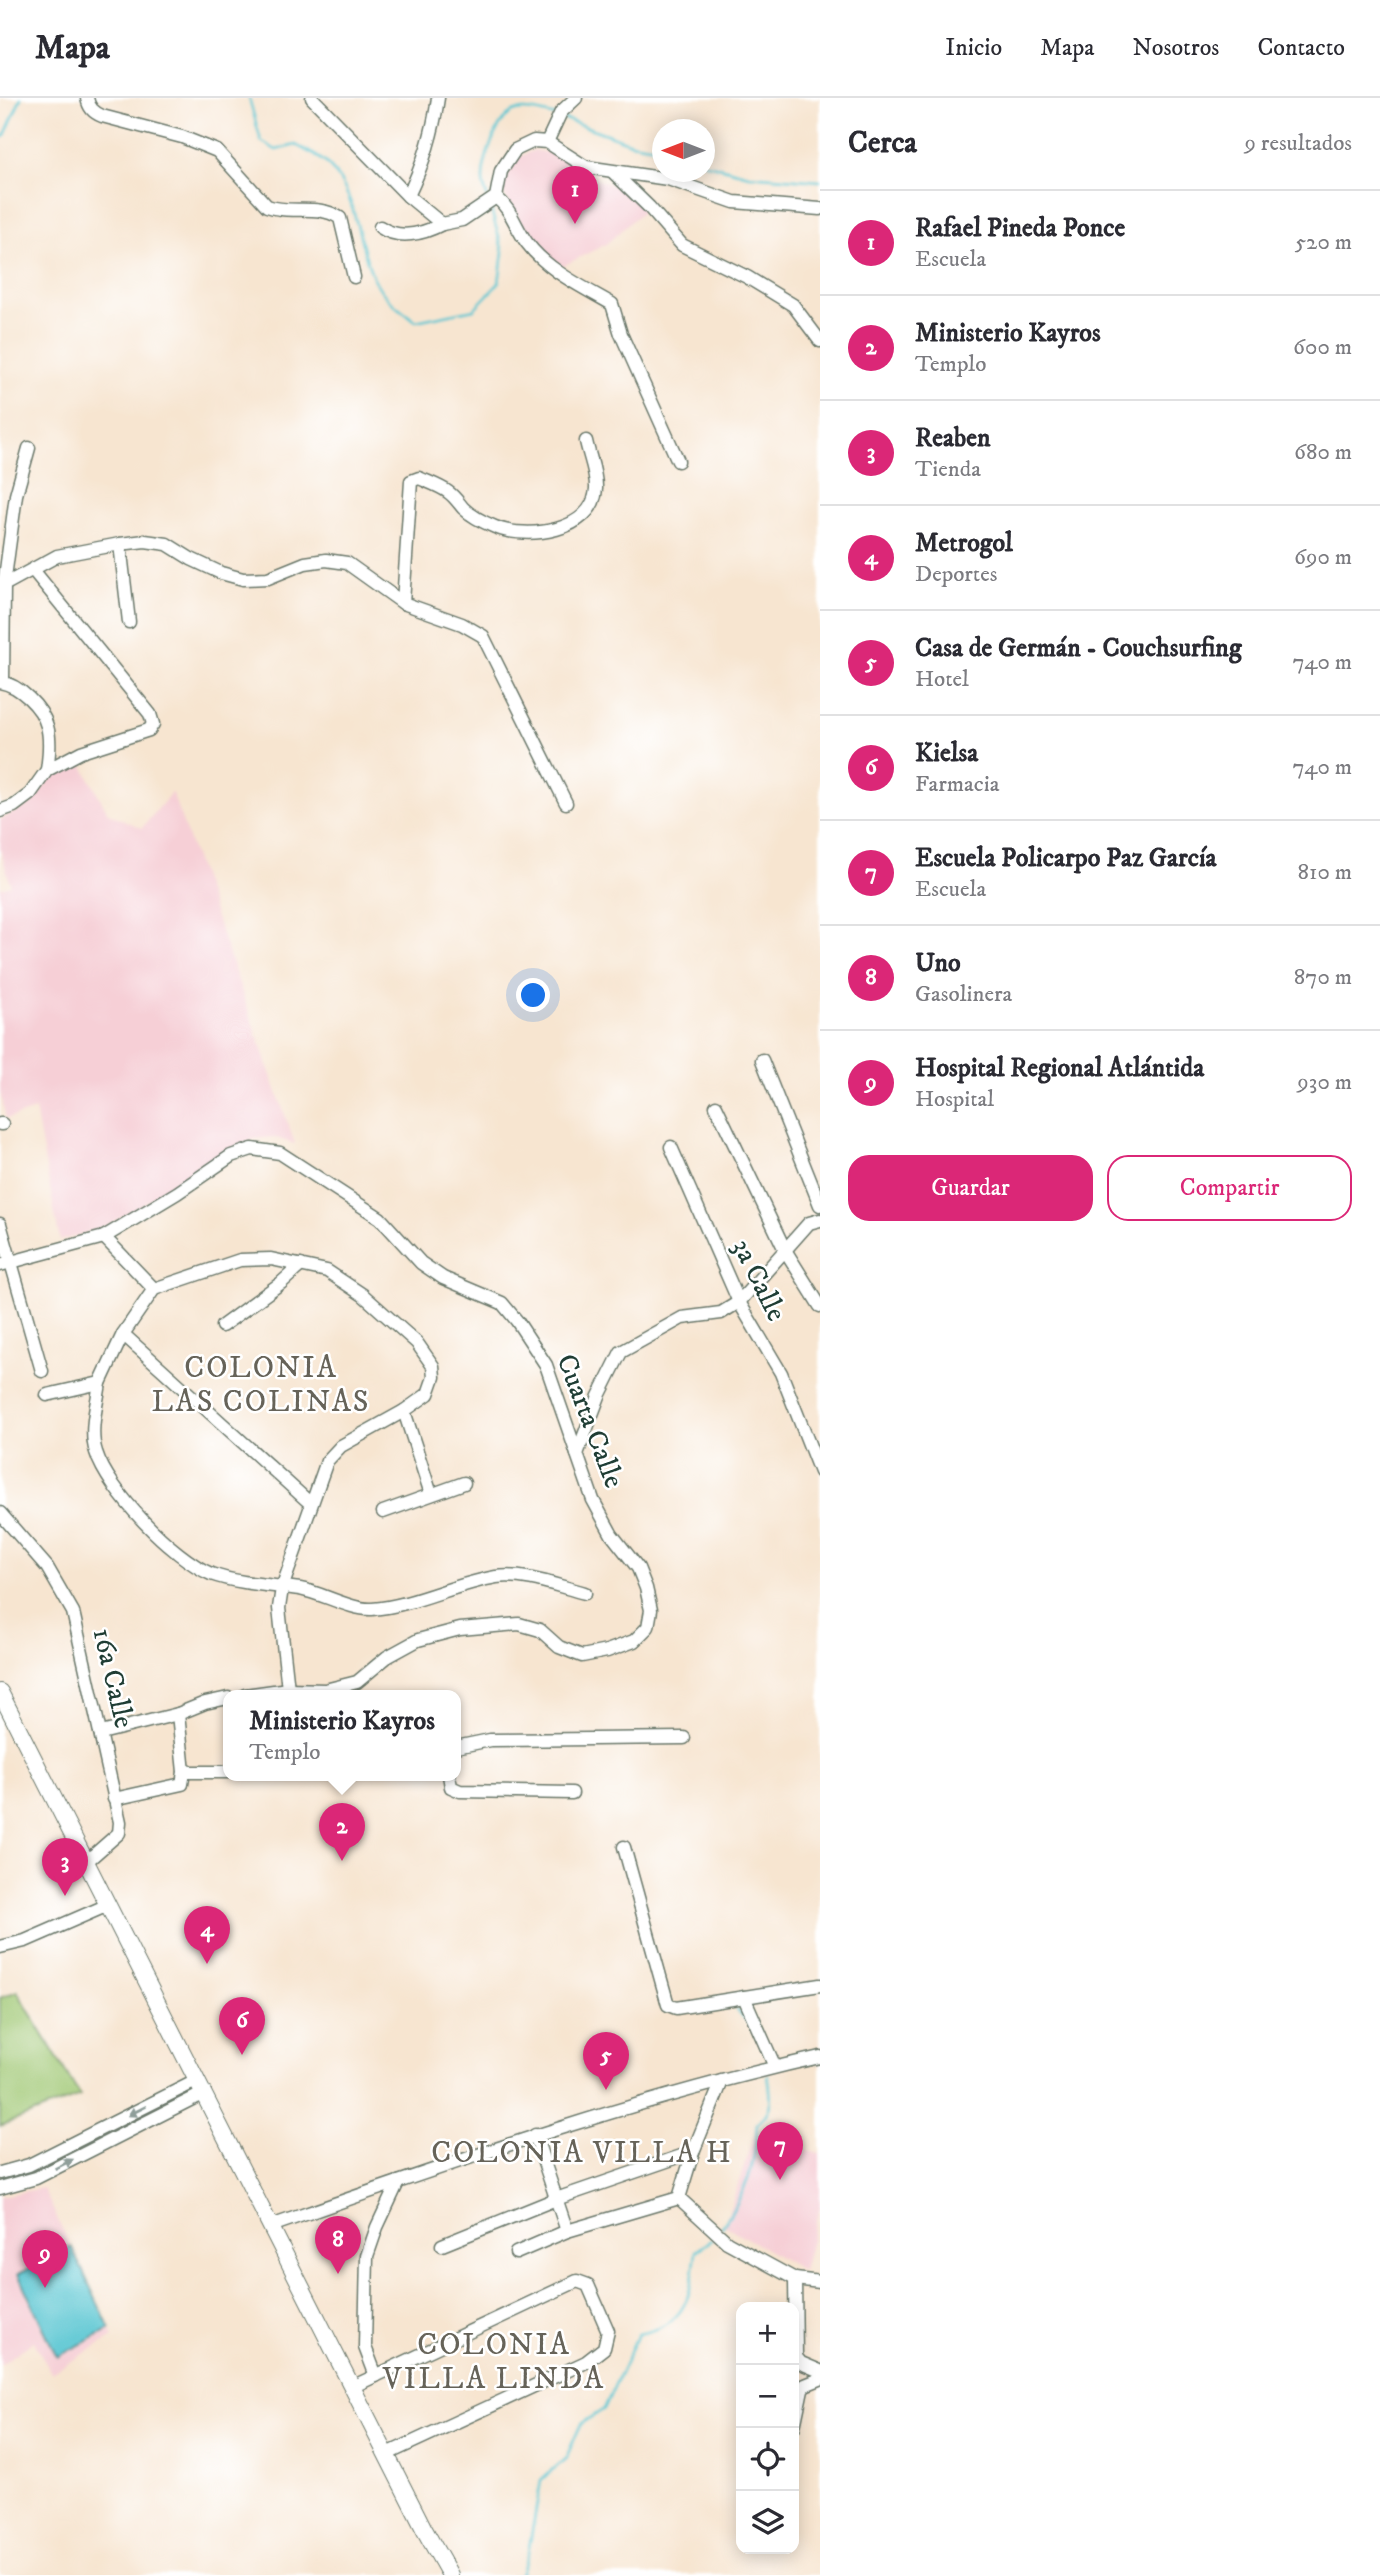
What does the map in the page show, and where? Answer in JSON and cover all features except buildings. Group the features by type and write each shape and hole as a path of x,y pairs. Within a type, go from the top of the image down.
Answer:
{"main road":[{"path":"0,1692 450,2575"}],"street":[{"path":"87,98 94,113 182,137 217,151 267,206 276,209 321,209 340,218 354,277"},
{"path":"312,98 408,195 442,224"},
{"path":"408,195 428,150 438,98"},
{"path":"547,142 561,112 576,98"},
{"path":"380,227 389,233 421,233 442,224 463,220 493,200 501,171 515,150 534,141 547,142 586,167 668,179 734,202 820,209"},
{"path":"613,172 649,206 682,245 747,277 793,305 820,341"},
{"path":"493,200 511,211 527,243 553,268 612,304 626,346 678,461"},
{"path":"403,603 411,481 419,478 446,490 468,513 506,531 524,533 558,528 575,523 583,517 593,502 596,486 586,441"},
{"path":"0,811 14,806 30,794 47,770 50,750 47,725 37,708 21,692 2,682 2,586 16,495 29,448"},
{"path":"0,495 16,495"},
{"path":"2,586 57,556 145,541 167,544 201,564 243,579 268,578 305,564 326,561 347,563 403,603 462,624 482,636 566,803"},
{"path":"120,544 129,622"},
{"path":"33,570 150,715 153,724 149,730 81,752 47,770"},
{"path":"762,1060 820,1205"},
{"path":"716,1106 785,1250 820,1307"},
{"name":"3a Calle","path":"671,1147 739,1302 781,1373 820,1472"},
{"name":"Cuarta Calle","path":"104,1237 177,1193 231,1156 252,1149 267,1149 280,1153 380,1217 421,1263 443,1278 502,1303 517,1321 546,1366 593,1500 611,1535 638,1568 652,1610 648,1627 634,1641 607,1651 582,1656 559,1647 540,1630 519,1625 460,1629 418,1640 387,1657 357,1682 325,1690 288,1689"},
{"path":"577,1454 599,1396 621,1352 682,1318 721,1313 739,1302 809,1223 820,1220"},
{"path":"0,1224 6,1263 42,1371"},
{"path":"6,1263 104,1237 154,1289"},
{"path":"281,1690 288,1689 279,1608 282,1588 327,1461 341,1446 404,1411 428,1394 434,1377 433,1366 417,1343 363,1295 327,1270 271,1259 240,1260 154,1289 123,1334 100,1383 94,1421 95,1450 106,1474 165,1543 193,1565 213,1574 282,1588 301,1589 369,1609 497,1577 521,1577 585,1593"},
{"path":"222,1325 281,1283 301,1265"},
{"path":"123,1334 311,1504"},
{"path":"47,1395 100,1383"},
{"path":"404,1411 431,1494"},
{"path":"383,1512 464,1483"},
{"name":"16a Calle","path":"0,1513 47,1567 73,1612 120,1822 119,1833 86,1863"},
{"path":"102,1733 178,1714 223,1699"},
{"path":"114,1799 178,1786 184,1781 178,1714"},
{"path":"461,1746 490,1740 684,1738"},
{"path":"184,1772 223,1772"},
{"path":"450,1781 452,1787 460,1791 572,1793"},
{"path":"624,1847 668,2005 676,2008 820,1985"},
{"path":"0,1947 25,1941 108,1905"},
{"path":"744,1997 769,2068"},
{"path":"271,2227 534,2135 626,2106 820,2057"},
{"path":"679,2198 693,2152 722,2081"},
{"path":"0,2173 29,2165 201,2087"},
{"path":"0,2188 36,2178 201,2087"},
{"path":"534,2135 567,2231"},
{"path":"442,2245 556,2199 693,2152"},
{"path":"376,2376 365,2347 367,2256 398,2182"},
{"path":"516,2253 567,2231 679,2198"},
{"path":"679,2198 727,2242 795,2278 820,2282"},
{"path":"795,2278 796,2357 801,2363 820,2371"},
{"path":"354,2386 577,2281 588,2285 608,2331 604,2348 586,2361 387,2454"},
{"path":"799,2403 805,2385 820,2379"}],"shaded area":[{"path":"534,150 555,154 598,180 619,188 646,208 606,244 559,268 530,240 502,190 519,157"},
{"path":"82,764 108,813 142,828 172,792 295,1144 273,1137 253,1139 104,1227 60,1241 35,1110 6,1119 0,1092 0,888 11,885 0,850 0,820 31,804 52,776"},
{"path":"754,2138 820,2154 820,2205 803,2271 724,2225"},
{"path":"43,2188 113,2337 51,2373 34,2341 0,2365 0,2196"}],"green space":[{"path":"17,1991 80,2096 0,2126 0,1998"}],"water":[{"path":"71,2246 110,2329 57,2357 18,2274"}],"waterway":[{"path":"0,139 5,135 21,98"},
{"path":"249,98 261,141 276,150 296,145 321,159 338,178 352,207 370,270 377,284 389,300 416,321 474,309 499,283 503,252 490,206"},
{"path":"487,197 483,173 491,143 501,124 513,112 523,110 556,116"},
{"path":"562,118 631,143 652,146"},
{"path":"715,166 749,175 820,181"},
{"path":"737,2010 749,2023"},
{"path":"722,2227 743,2190 752,2166 757,2124 767,2113 770,2102 768,2075"},
{"path":"520,2575 528,2553 541,2481 566,2458 581,2424 604,2409 638,2334 654,2330 677,2316 684,2306 692,2281 696,2251 712,2240"}],"place":[{"name":"Rafael Pineda Ponce","path":"575,224"},
{"name":"Ministerio Kayros","path":"342,1861"},
{"name":"Reaben","path":"65,1896"},
{"name":"Metrogol","path":"207,1964"},
{"name":"Kielsa","path":"242,2055"},
{"name":"Casa de Germán - Couchsurfing","path":"606,2090"},
{"name":"Escuela Policarpo Paz García","path":"780,2180"},
{"name":"Uno","path":"338,2274"},
{"name":"Hospital Regional Atlántida","path":"45,2288"}],"district":[{"name":"COLONIA LAS COLINAS","path":"261,1385"},
{"name":"COLONIA VILLA H","path":"582,2153"},
{"name":"COLONIA VILLA LINDA","path":"494,2362"}]}
